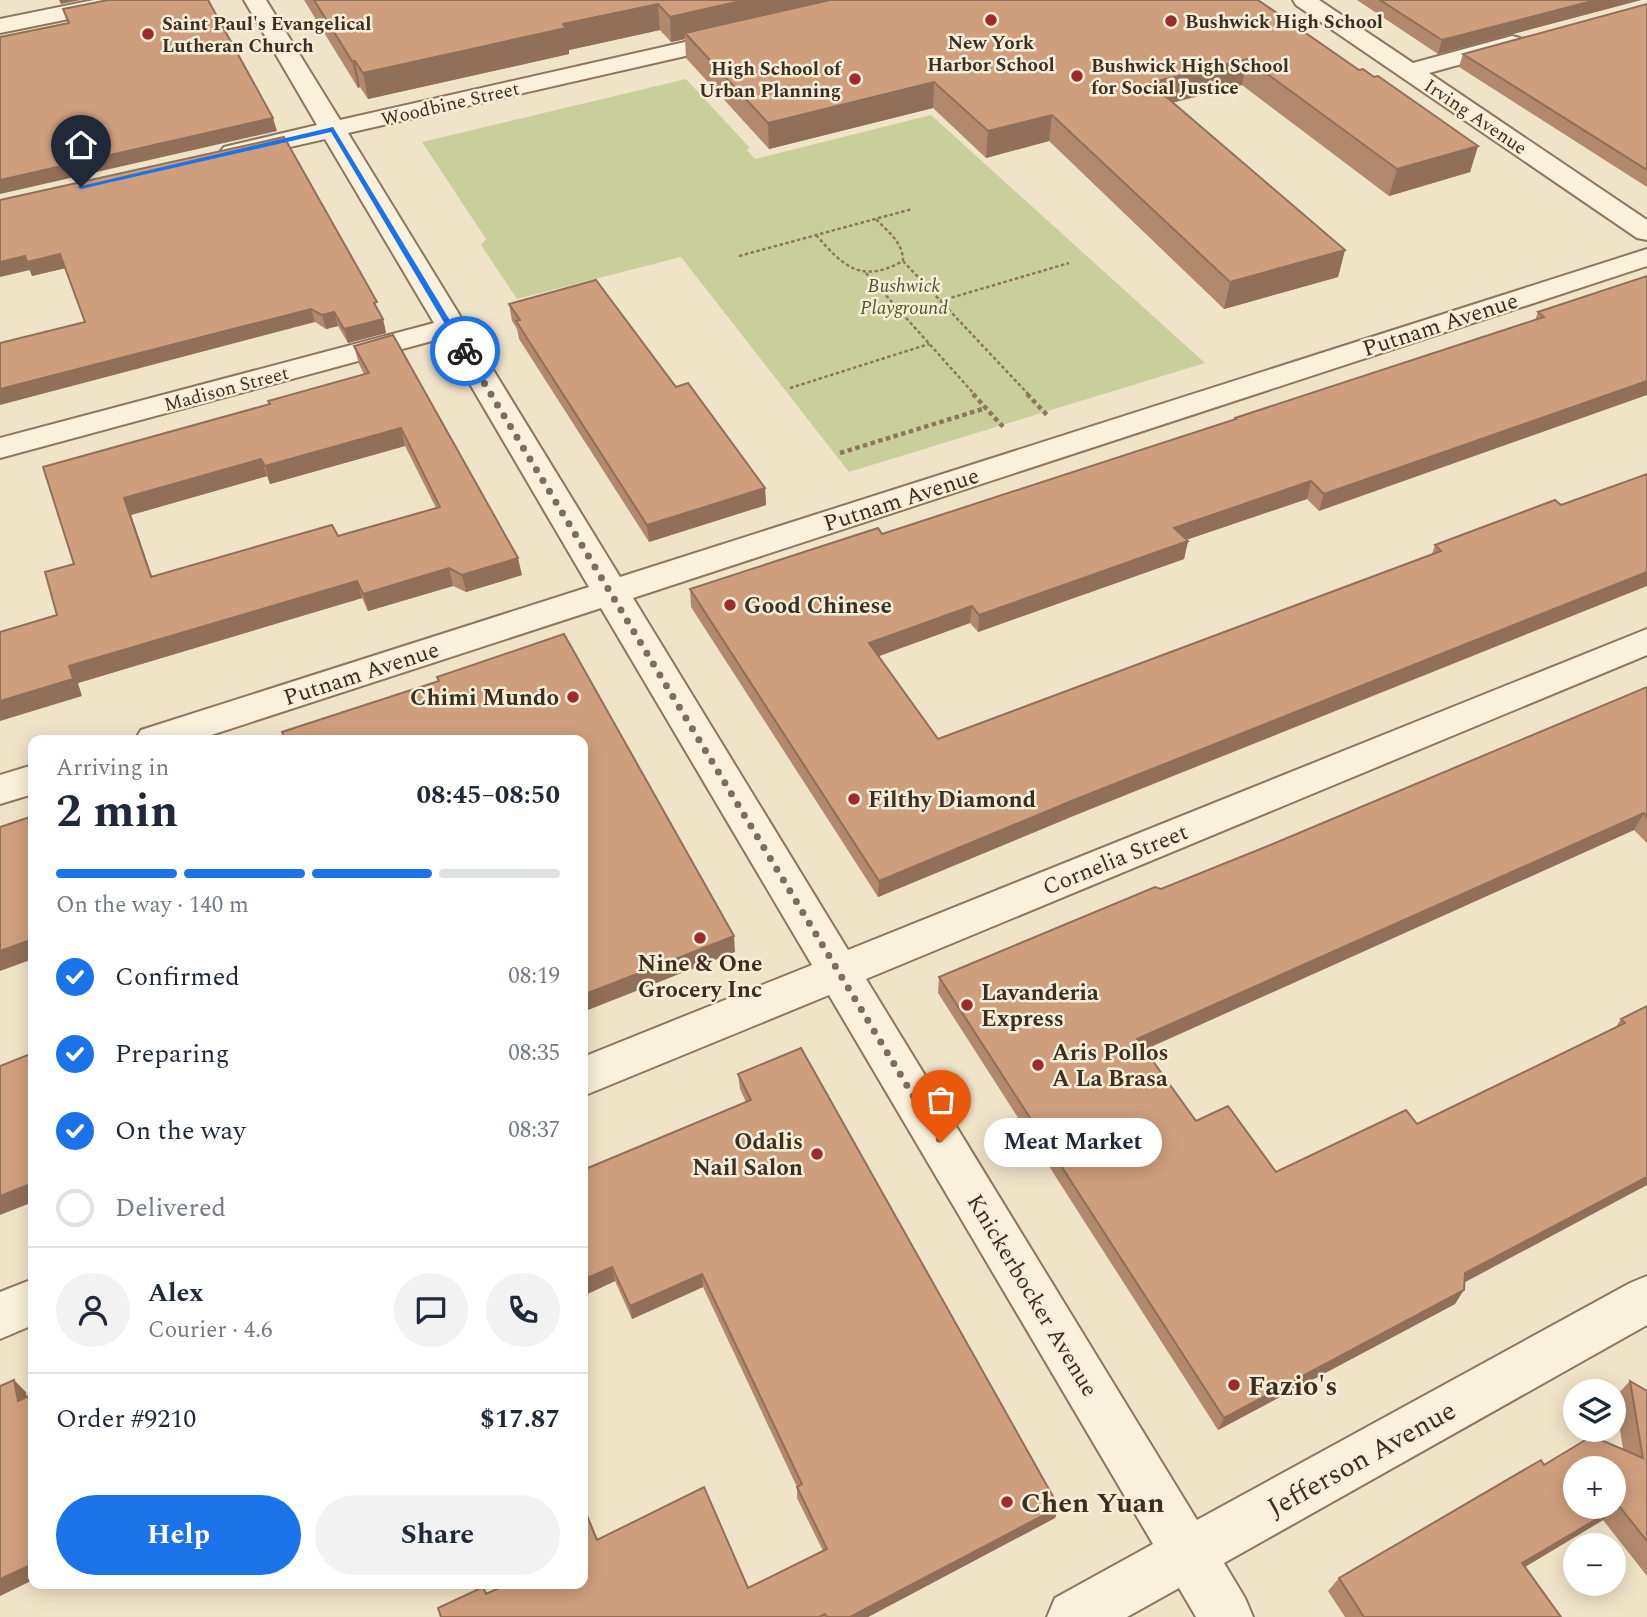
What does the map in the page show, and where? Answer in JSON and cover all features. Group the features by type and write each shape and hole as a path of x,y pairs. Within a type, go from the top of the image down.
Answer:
{"street":[{"path":"0,26 128,0"},
{"name":"Knickerbocker Avenue","path":"255,0 1226,1617"},
{"name":"Irving Avenue","path":"1304,0 1647,232"},
{"name":"Woodbine Street","path":"202,159 764,31"},
{"path":"1409,71 1531,38"},
{"name":"Putnam Avenue","path":"169,735 1647,257"},
{"name":"Madison Street","path":"0,448 452,327"},
{"name":"Cornelia Street","path":"588,1075 1647,641"},
{"path":"0,790 28,781"},
{"name":"Jefferson Avenue","path":"1074,1617 1647,1299"},
{"path":"0,1316 28,1304"}],"path":[{"path":"739,256 912,209"},
{"path":"876,219 900,244 904,253 903,261 1051,419"},
{"path":"816,235 845,266 866,273 884,271 903,261"},
{"path":"940,301 1069,263"},
{"path":"866,273 1008,432"},
{"path":"790,388 929,344"},
{"path":"840,453 986,408"}],"green space":[{"name":"Bushwick Playground","path":"686,79 750,148 747,150 755,159 931,115 1205,363 849,472 681,257 517,299 481,245 486,239 422,142"}],"building":[{"path":"108,0 208,0 273,118 0,180 0,37 69,23 63,9"},
{"path":"314,0 745,0 670,17 658,4 563,24 566,28 363,73 355,61 352,61"},
{"path":"830,0 1258,0 1359,70 1363,69 1374,77 1378,76 1478,146 1397,169 1247,59 1150,83 1345,250 1230,282 1052,115 988,131 934,82 768,123 685,33"},
{"path":"1380,0 1596,0 1442,40"},
{"path":"1647,4 1647,170 1463,54"},
{"path":"284,137 377,302 374,303 383,319 344,329 334,312 322,315 311,309 0,389 0,343 85,322 60,254 27,262 25,256 0,262 0,200"},
{"path":"1647,276 1647,381 1324,494 1311,481 1174,528 1188,541 979,615 972,606 869,643 938,739 1441,551 1435,545 1555,500 1561,505 1647,474 1647,572 1069,802 879,881 690,589 878,528 882,534 1236,419 1544,317 1538,312"},
{"path":"596,280 676,387 688,383 765,488 647,525 516,321 520,320 509,304"},
{"path":"393,335 518,558 462,575 449,568 363,594 357,581 69,666 73,679 0,701 0,632 57,615 45,572 74,564 43,467 270,404 268,401 369,373 354,346","holes":["401,428 440,507 338,536 332,525 151,577 124,498 261,459 265,466"]},
{"path":"564,634 734,936 588,993 588,735 283,735 282,732 439,681 437,677"},
{"path":"1647,687 1647,817 1644,813 1137,1039 1196,1121 1228,1106 1276,1172 1406,1110 1417,1124 1625,1023 1621,1019 1647,1006 1647,1177 1465,1273 1464,1290 1224,1418 939,977 1155,887 1161,889 1263,848"},
{"path":"28,818 28,941 0,951 0,827"},
{"path":"801,1048 1059,1507 850,1617 827,1617 825,1614 819,1617 441,1617 438,1608 479,1589 484,1589 486,1594 497,1589 588,1589 588,1518 597,1540 704,1487 748,1588 827,1549 797,1487 802,1484 702,1274 630,1306 612,1267 588,1278 588,1168 751,1100 738,1074"},
{"path":"28,1055 28,1185 0,1196 0,1066"},
{"path":"14,1380 18,1401 28,1396 28,1566 0,1579 0,1386"},
{"path":"1630,1381 1647,1391 1647,1541 1626,1515 1626,1456 1563,1456 1563,1519 1597,1519 1573,1533 1563,1533 1563,1539 1522,1563 1561,1617 1364,1617 1339,1578 1541,1460 1544,1465 1582,1442 1606,1442 1643,1458"}],"way so far":[{"path":"465,351 941,1142"}],"place":[{"name":"New York Harbor School","path":"991,20"},
{"name":"Bushwick High School","path":"1171,21"},
{"name":"Saint Paul's Evangelical Lutheran Church","path":"148,34"},
{"name":"Bushwick High School for Social Justice","path":"1077,76"},
{"name":"High School of Urban Planning","path":"855,79"},
{"name":"Good Chinese","path":"730,605"},
{"name":"Chimi Mundo","path":"573,697"},
{"name":"Filthy Diamond","path":"854,799"},
{"name":"Nine & One Grocery Inc","path":"700,938"},
{"name":"Lavanderia Express","path":"967,1005"},
{"name":"Aris Pollos A La Brasa","path":"1038,1065"},
{"name":"Meat Market","path":"941,1142"},
{"name":"Odalis Nail Salon","path":"817,1154"},
{"name":"Fazio's","path":"1234,1385"},
{"name":"Chen Yuan","path":"1007,1502"}],"route":[{"path":"81,187 333,130 465,351"}]}
